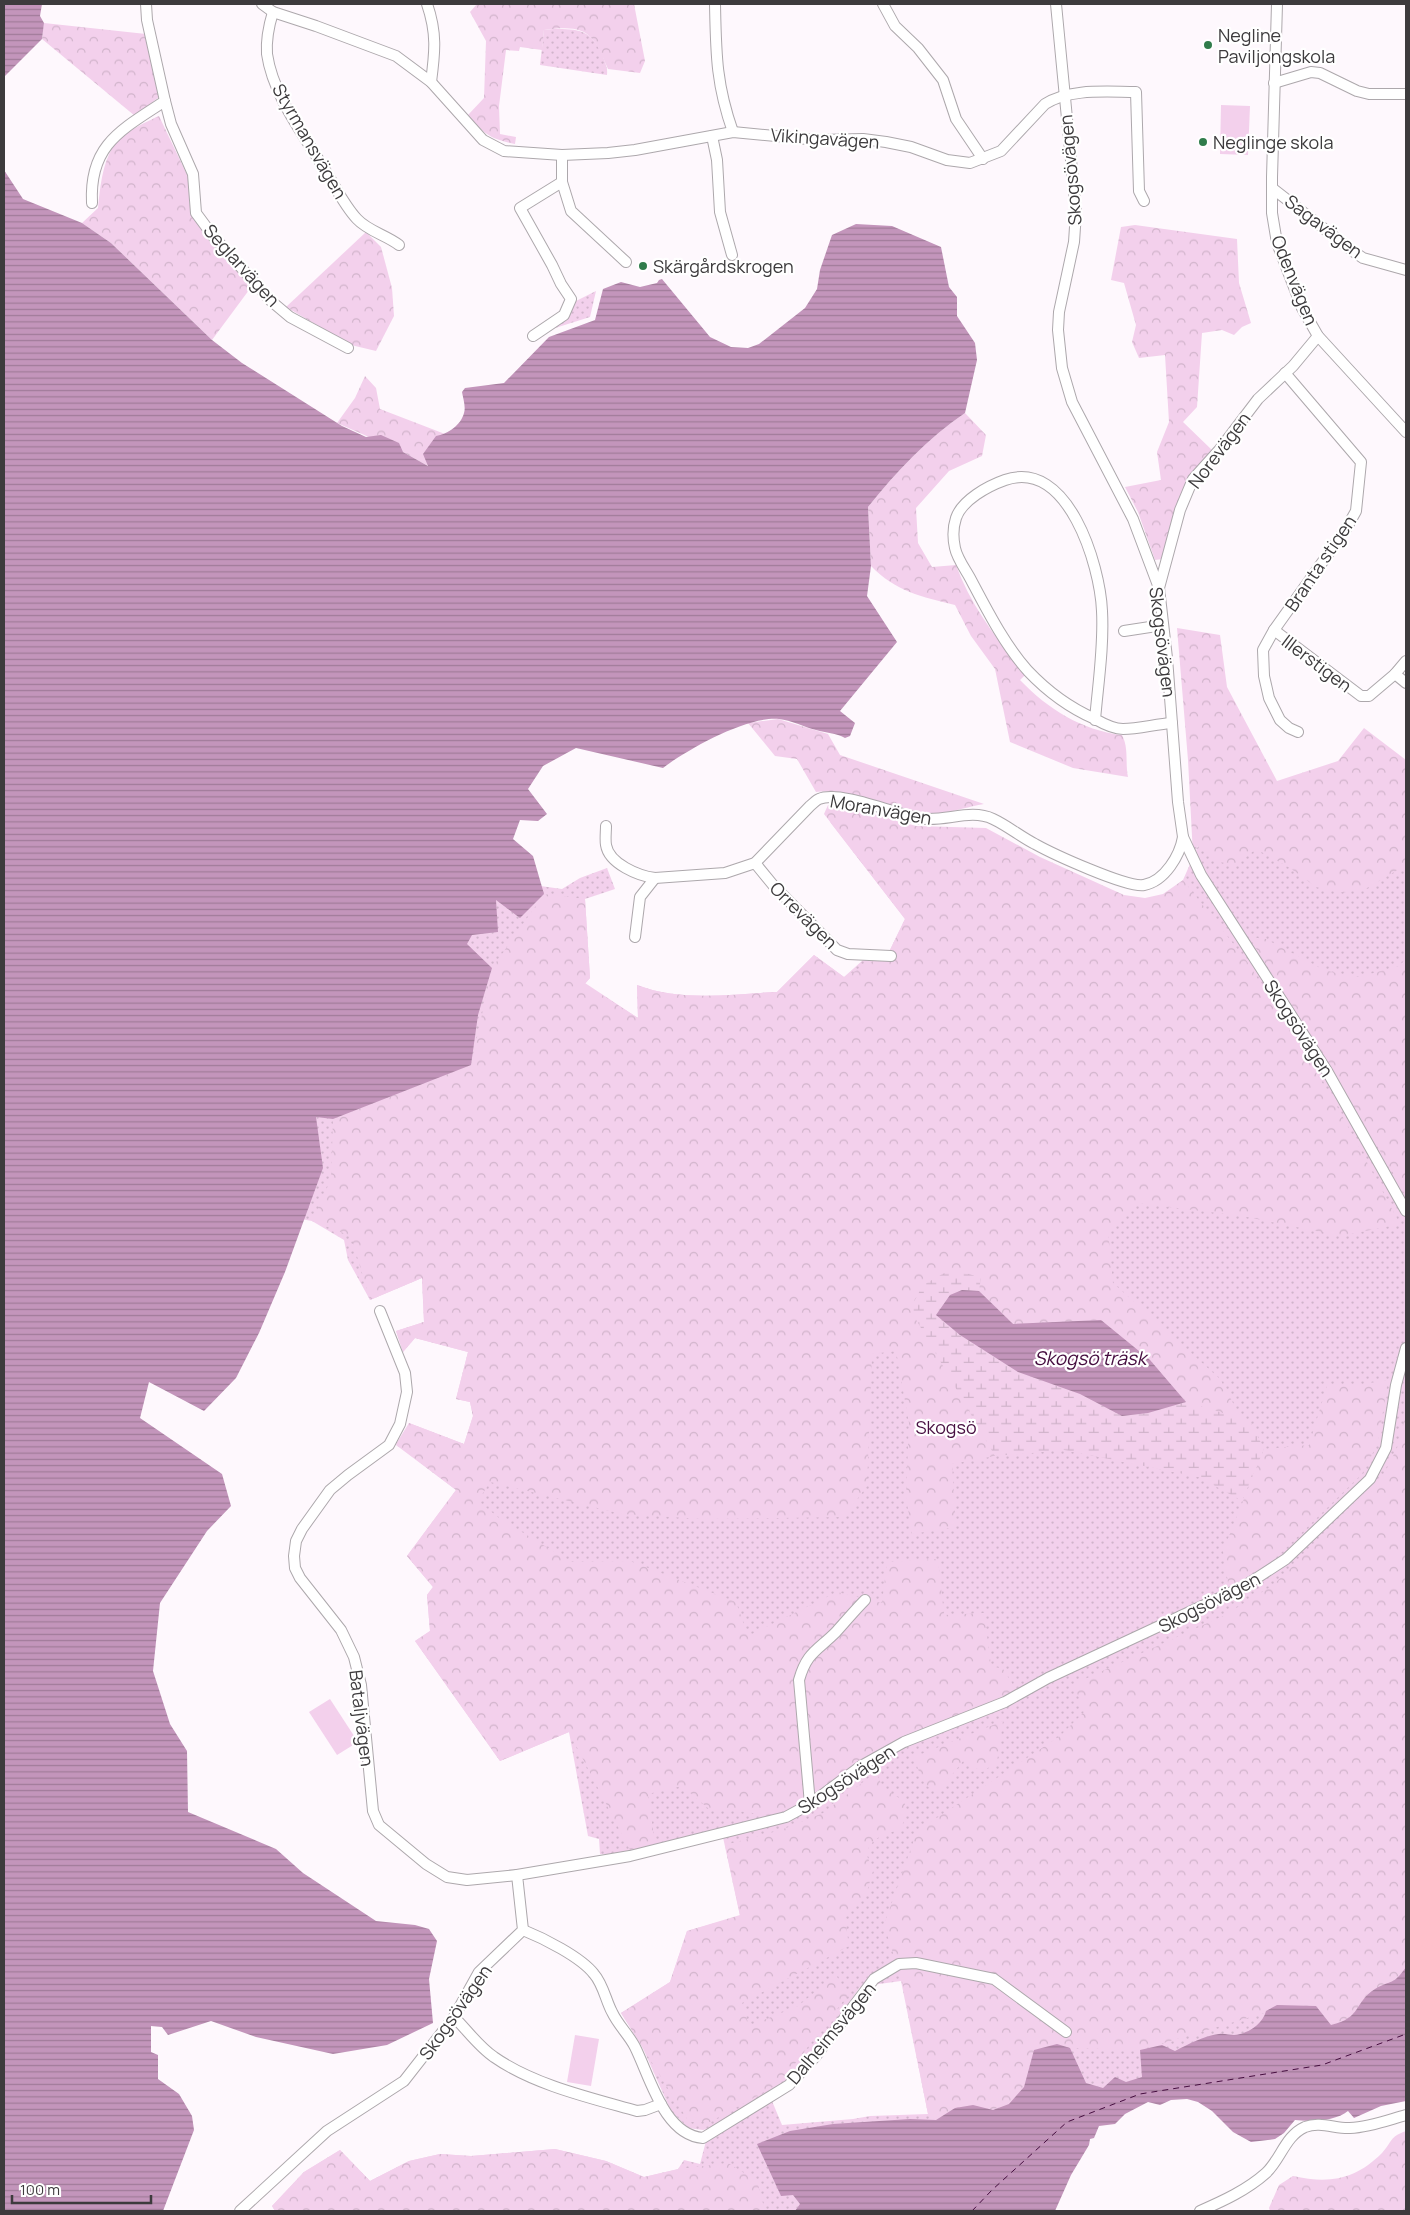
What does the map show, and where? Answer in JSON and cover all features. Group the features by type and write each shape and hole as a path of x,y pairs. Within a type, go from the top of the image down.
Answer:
{"street":[{"name":"Seglarvägen","path":"146,4 146,20 165,102 171,124 193,174 194,206 200,219 271,300 290,317 348,348"},
{"name":"Vikingavägen","path":"262,4 273,12 396,56 432,82 483,140 495,148 504,151 562,155 635,150 733,132 818,140 862,139 886,142 912,147 959,163 970,163 1000,151 1045,104 1052,100 1080,92 1136,92 1139,191 1144,201"},
{"path":"427,4 433,21 436,39 432,82"},
{"path":"715,4 718,80 733,132"},
{"path":"883,4 895,26 918,48 943,80 956,119 983,159"},
{"name":"Skogsövägen","path":"1056,4 1076,212 1076,231 1063,291 1058,330 1065,384 1081,423 1133,519 1159,588 1178,802 1183,837 1206,883 1327,1071 1406,1211"},
{"name":"Odenvägen","path":"1277,4 1272,213 1278,243 1302,308 1318,336 1406,432"},
{"name":"Styrmansvägen","path":"273,12 269,26 267,53 272,75 280,94 356,218 368,228 399,245"},
{"path":"1274,83 1310,72 1320,73 1357,91 1369,94 1406,94"},
{"path":"92,203 91,185 94,168 101,152 124,129 165,102"},
{"path":"712,136 717,160 720,212 732,255"},
{"path":"562,155 562,182 570,210 626,262"},
{"path":"532,336 564,315 572,300 561,284 520,208 562,182"},
{"name":"Sagavägen","path":"1272,188 1363,258 1406,270"},
{"name":"Norevägen","path":"1159,588 1180,510 1193,479 1220,449 1258,399 1286,373 1318,336"},
{"name":"Branta stigen","path":"1286,373 1361,462 1358,502 1349,523 1274,630 1263,650 1264,676 1269,698 1280,720 1289,728 1298,732"},
{"path":"1095,720 1102,611 1097,578 1086,540 1066,503 1052,489 1040,481 1029,478 1007,479 970,499 962,507 954,525 955,550 993,622 1028,670 1068,705 1095,720 1122,729 1172,724"},
{"path":"1124,631 1163,625"},
{"name":"Illerstigen","path":"1274,630 1361,696 1369,696 1395,674"},
{"path":"1406,661 1395,674 1406,682"},
{"name":"Moranvägen","path":"606,826 606,846 611,858 645,877 655,878 725,873 755,863 810,806 819,799 829,797 860,802 928,820 972,815 984,816 993,819 1036,845 1105,875 1136,885 1145,885 1168,869 1181,850 1183,837"},
{"name":"Orrevägen","path":"755,863 773,885 837,950 848,954 891,956"},
{"path":"635,937 640,897 655,878"},
{"name":"Bataljvägen","path":"380,1311 405,1373 407,1392 400,1424 389,1445 330,1490 302,1529 296,1541 295,1568 341,1630 354,1657 361,1685 373,1811 379,1824 426,1864 447,1877 467,1880 517,1875"},
{"name":"Skogsövägen","path":"517,1875 563,1865 614,1859 682,1844 786,1817 810,1804 861,1766 904,1742 1005,1702 1048,1678 1213,1603 1243,1587 1286,1559 1370,1479 1386,1448 1396,1385 1406,1348"},
{"path":"810,1804 799,1680 804,1664 814,1651 835,1633 865,1600"},
{"path":"454,2017 494,2057 529,2076 637,2111 661,2104 634,2046 613,2014 595,1974 544,1938 523,1930 517,1875"},
{"name":"Skogsövägen","path":"240,2211 327,2131 404,2080 454,2017 479,1972 523,1930"},
{"name":"Dalheimsvägen","path":"661,2104 678,2128 693,2137 703,2138 789,2085 816,2056 874,1979 899,1964 916,1963 994,1979 1066,2032"},
{"path":"1200,2211 1240,2192 1256,2181 1273,2165 1290,2138 1306,2127 1321,2125 1348,2128 1360,2127 1406,2116"}],"green space":[{"path":"477,4 634,4 645,61 640,73 608,69 598,46 586,33 570,28 544,30 542,50 520,47 519,51 506,50 499,106 500,134 516,137 515,144 493,138 483,131 468,115 484,98 486,41 470,12"},
{"path":"44,23 146,34 159,97 135,116 42,39"},
{"path":"544,30 577,30 594,40 603,56 607,75 540,65"},
{"path":"1221,105 1250,106 1248,155 1220,154"},
{"path":"159,116 190,181 189,200 192,216 252,286 212,340 111,243 82,223 98,208 104,169 113,147 128,132"},
{"path":"1135,225 1237,239 1239,283 1251,323 1242,327 1234,335 1222,330 1202,333 1197,407 1183,422 1212,450 1194,471 1163,559 1155,560 1138,512 1125,487 1161,480 1157,452 1169,422 1165,355 1139,358 1132,342 1136,325 1124,283 1111,280 1121,227"},
{"path":"366,232 381,247 392,288 394,316 376,351 351,345 286,307"},
{"path":"596,291 590,317 552,329 551,326 574,302"},
{"path":"365,376 376,388 380,409 445,434 428,466 403,452 337,423 355,398"},
{"path":"965,413 986,435 982,456 949,471 916,508 918,543 932,567 956,565 977,609 1026,674 1020,680 1042,700 1066,716 1093,728 1122,735 1126,750 1128,777 1073,768 1010,742 995,669 971,636 955,605 920,596 899,587 880,575 871,566 868,507 913,456 938,433"},
{"path":"1177,628 1220,635 1227,687 1277,781 1338,761 1364,728 1406,760 1406,865 1367,888 1341,893 1316,887 1290,868 1256,849 1236,865 1214,861 1198,846 1193,855 1188,760"},
{"path":"778,719 828,734 840,755 984,804 927,815 844,793 816,792 797,759 775,756 748,723"},
{"name":"Skogsö","path":"1406,779 1406,2045 1173,2076 942,2211 275,2211 272,2206 304,2172 340,2150 370,2181 409,2161 440,2154 471,2156 555,2149 606,2161 644,2177 678,2169 684,2160 700,2164 706,2141 772,2101 782,2125 870,2116 928,2114 901,1981 872,1985 868,1992 860,1987 817,2048 784,2086 715,2127 703,2130 688,2128 671,2111 641,2044 621,2013 670,1982 687,1931 740,1916 721,1828 613,1855 600,1854 599,1839 588,1836 569,1732 500,1761 415,1641 430,1631 427,1595 433,1587 407,1556 456,1490 396,1445 409,1423 464,1444 473,1416 470,1402 456,1399 468,1352 415,1338 403,1352 396,1331 424,1322 422,1278 370,1300 348,1260 344,1240 312,1221 100,1183 162,833 562,889 580,878 607,868 615,889 585,899 590,978 585,983 638,1018 637,985 671,994 706,996 777,992 814,955 844,977 872,952 888,954 905,919 830,822 1130,905 1162,899 1183,880 1198,846 1258,783"},
{"path":"838,804 916,826 986,828 1040,857 1124,895 1145,898 1163,894 1183,880 1246,960 1338,1108 1400,1224 1341,1236 1242,1216 1136,1203 1108,1230 1113,1283 1220,1379 1240,1416 1239,1445 1199,1477 1063,1450 995,1456 952,1464 956,1527 912,1534 906,1497 909,1423 896,1351 872,1354 867,1486 844,1517 703,1519 622,1514 490,1482 478,1501 499,1518 571,1562 630,1561 736,1602 748,1636 837,1592 882,1603 887,1562 938,1559 944,1615 984,1613 991,1666 1003,1669 1017,1691 872,1753 804,1803 768,1816 709,1809 682,1786 648,1794 655,1844 630,1850 569,1732 500,1761 415,1641 430,1631 427,1595 433,1587 407,1556 456,1490 396,1444 409,1423 464,1444 473,1416 470,1402 456,1399 468,1352 415,1338 403,1352 396,1331 424,1322 422,1278 370,1300 351,1236 312,1221 331,1179 333,1119 471,1065 492,968 544,894 585,899 590,978 585,984 638,1018 637,985 671,994 706,996 777,992 814,955 844,977 888,954 905,919 824,814 828,805","holes":["979,1291 1013,1324 1101,1320 1150,1360 1186,1402 936,1315"]},
{"path":"1249,937 1266,939 1324,970 1359,977 1399,966 1406,959 1406,1195 1331,1068"},
{"path":"950,1270 981,1277 979,1291 962,1290 936,1316 960,1335 1018,1372 1080,1394 1122,1416 1148,1413 1186,1402 1250,1421 1264,1449 1242,1501 1199,1477 1064,1450 995,1456 910,1309 923,1285"},
{"path":"1388,1380 1378,1443 1362,1474 1280,1554 1229,1589 1223,1551 1264,1449 1309,1445 1327,1386 1358,1385"},
{"path":"1406,1412 1406,1967 1395,1980 1368,1994 1348,2018 1331,2025 1316,2006 1291,2005 1140,2050 1070,2048 1057,2044 1009,2104 992,2110 973,2105 955,2108 936,2120 928,2114 902,1981 884,1925 917,1831 1060,1736 1084,1712 1074,1684 1225,1615 1273,1585 1379,1484 1397,1448"},
{"path":"330,1699 358,1742 337,1755 309,1712"},
{"path":"1003,1721 997,1762 982,1772 964,1760 938,1792 928,1787 914,1757"},
{"path":"876,1772 883,1788 904,1801 907,1814 901,1828 876,1839 866,1853 873,1871 866,1895 845,1918 849,1946 742,2003 749,2026 798,2006 836,1975 848,1995 780,2083 710,2122 689,2122 621,2013 670,1982 687,1931 740,1915 725,1845 781,1830 823,1813"},
{"path":"575,2035 599,2039 591,2086 567,2082"},
{"path":"1406,2131 1406,2211 1270,2211 1269,2208 1279,2185 1293,2176 1318,2180 1341,2178 1362,2169 1372,2162 1382,2153 1394,2137"},
{"path":"555,2149 606,2161 644,2177 679,2169 728,2163 757,2181 765,2211 275,2211 272,2206 304,2172 340,2150 370,2181 409,2161 440,2154 471,2156"}],"water":[{"path":"4,4 42,4 40,16 44,23 42,39 4,77"},
{"path":"4,170 23,199 82,223 111,243 212,340 242,363 342,426 366,437 381,435 399,443 403,452 428,466 423,454 436,436 453,428 460,421 464,413 462,392 465,388 504,383 549,337 595,320 603,289 621,282 640,287 657,283 662,279 710,337 731,347 748,348 759,344 805,308 817,289 820,270 832,235 856,224 892,226 941,247 949,287 957,297 957,316 975,343 977,360 965,413 938,433 913,456 868,507 871,566 867,596 897,642 840,711 855,723 850,736 845,738 793,722 766,719 718,735 663,768 576,748 543,766 528,789 547,814 538,821 520,820 513,839 533,856 544,894 520,918 496,900 498,932 472,935 467,944 492,968 478,1015 471,1065 333,1119 316,1117 323,1168 285,1272 259,1333 236,1378 204,1411 149,1382 140,1418 222,1474 231,1506 207,1531 160,1603 153,1671 170,1724 187,1751 188,1812 276,1849 303,1873 376,1921 415,1925 429,1929 437,1941 429,1979 433,2023 387,2045 333,2054 256,2037 211,2021 168,2035 162,2027 151,2026 151,2052 158,2055 158,2079 179,2094 192,2116 194,2130 163,2211 4,2211"},
{"name":"Skogsö träsk","path":"962,1290 979,1291 1013,1324 1101,1320 1150,1360 1186,1402 1148,1413 1122,1416 1080,1394 1018,1372 960,1335 936,1315 950,1295"},
{"path":"1406,1967 1406,2101 1381,2106 1354,2118 1348,2111 1337,2117 1323,2120 1295,2120 1284,2133 1275,2139 1251,2142 1233,2132 1212,2111 1198,2102 1187,2099 1171,2100 1160,2105 1148,2102 1125,2114 1115,2124 1099,2126 1094,2138 1090,2139 1089,2145 1071,2175 1055,2211 795,2211 800,2204 793,2195 781,2196 757,2144 790,2131 833,2124 910,2119 936,2120 955,2108 973,2105 993,2110 1009,2104 1024,2087 1034,2050 1057,2044 1070,2048 1086,2083 1103,2088 1115,2077 1126,2082 1142,2077 1140,2050 1162,2045 1175,2051 1207,2037 1244,2033 1254,2028 1262,2020 1266,2011 1277,2005 1316,2006 1331,2025 1341,2022 1353,2014 1368,1994 1395,1980"}],"ferry route":[{"path":"972,2211 992,2190 1067,2122 1140,2094 1322,2065 1406,2034"}],"place":[{"name":"Negline Paviljongskola","path":"1208,45"},
{"name":"Neglinge skola","path":"1203,142"},
{"name":"Skärgårdskrogen","path":"643,266"}]}
